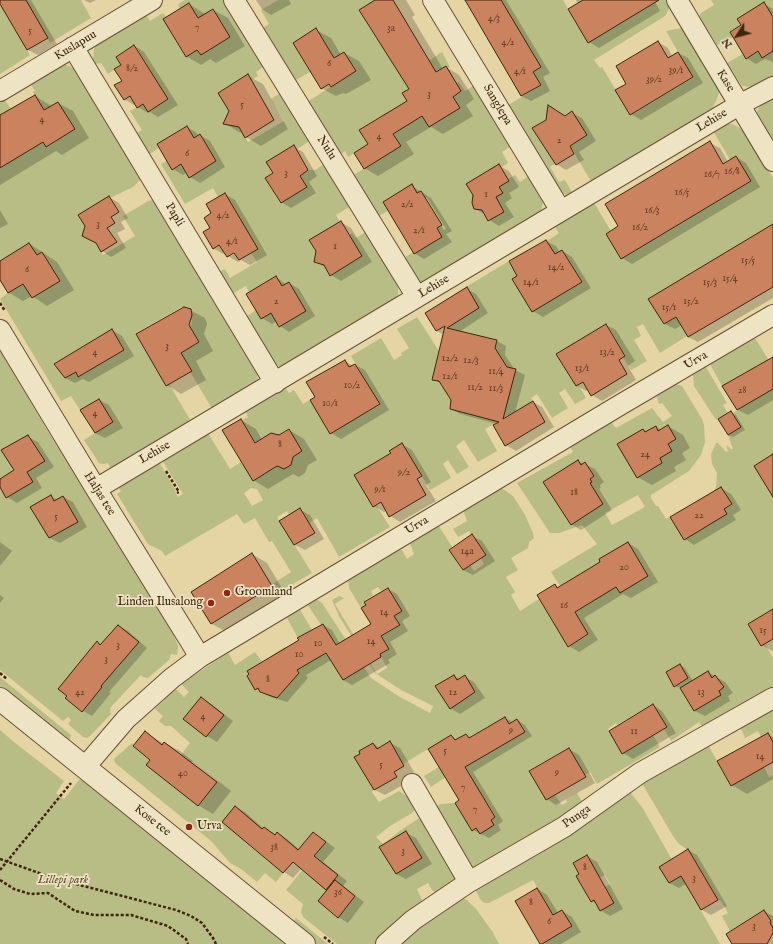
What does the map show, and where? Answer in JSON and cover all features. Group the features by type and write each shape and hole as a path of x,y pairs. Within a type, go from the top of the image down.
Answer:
{"street":[{"name":"Kuslapuu","path":"0,91 152,0"},
{"name":"Nulu","path":"234,0 417,297"},
{"name":"Sanglepa","path":"433,0 561,211"},
{"name":"Kase","path":"677,0 773,161"},
{"name":"Papli","path":"73,48 276,382"},
{"name":"Lehise","path":"96,490 155,453 739,105 773,87"},
{"name":"Urva","path":"84,767 126,719 172,678 200,656 620,404 773,316"},
{"name":"Haljas tee","path":"0,330 96,490 200,656"},
{"name":"Punga","path":"386,944 413,920 469,882 564,827 640,773 773,698"},
{"name":"Kose tee","path":"0,699 304,944"},
{"path":"412,784 469,882"}],"path":[{"path":"155,453 179,492 177,494"},
{"path":"0,870 84,767"},
{"path":"0,859 53,878 176,910 191,916 202,923 216,944"},
{"path":"0,880 14,889 30,894 48,893 75,911 94,915 131,915 168,926 186,939 188,944"}],"green space":[{"path":"26,0 81,0 91,18 50,43"},
{"path":"185,0 227,0 266,65 256,72 258,76 251,80 247,75 218,92 248,142 284,121 271,99 282,92 311,140 296,150 293,146 267,162 273,173 265,178 280,203 307,187 300,176 308,170 315,170 326,163 327,171 352,207 349,207 336,215 340,222 309,240 318,254 315,258 317,262 320,264 323,263 331,276 362,256 349,235 352,233 356,238 366,232 396,281 398,288 398,298 285,367 276,365 272,361 246,317 256,310 261,319 271,313 279,327 282,286 276,276 249,292 246,286 232,294 219,272 225,269 230,278 257,262 251,253 258,249 225,193 218,197 213,188 185,204 161,164 167,161 172,170 181,164 189,177 216,161 200,134 194,138 186,126 157,144 159,148 148,155 135,134 142,130 130,111 143,104 148,112 168,99 135,45 116,57 121,65 108,74 101,63 94,64 94,49 96,44 145,13 150,21 163,13 166,17 163,19 185,56 197,50 201,55 230,37 213,9 198,18 189,3 180,9 178,4"},
{"path":"278,0 375,0 359,10 393,64 428,61 442,52 450,67 447,69 445,66 402,93 417,119 423,116 429,126 460,108 453,97 461,91 456,84 459,82 465,91 475,85 511,146 502,152 508,163 501,168 508,179 515,175 520,182 529,176 542,198 543,202 541,211 537,215 421,283 418,282 402,259 412,253 414,254 442,236 437,228 442,225 421,191 417,193 411,185 383,202 388,211 377,217 352,176 401,146 382,116 359,130 368,144 348,157 345,151 340,155 307,102 356,71 344,52 334,58 316,29 293,43 310,72 294,81 263,28 269,24 261,10"},
{"path":"500,0 563,0 588,43 651,5 648,0 666,0 669,5 669,9 665,16 594,60 600,68 602,67 631,115 693,78 666,31 682,28 717,85 719,92 717,99 711,111 592,183 570,146 587,135 572,112 562,118 557,110 553,109 548,119 532,128 555,164 550,167 559,182 565,180 573,194 568,195 562,193 557,190 507,106 541,85 533,72 541,67"},
{"path":"711,0 773,0 773,17 764,3 737,19 741,25 730,31 733,37 717,45 699,16 701,13 714,5"},
{"path":"0,4 30,55 0,74"},
{"path":"758,51 762,58 773,51 773,80 756,87 742,86 727,63 743,54 746,59"},
{"path":"64,64 77,69 143,176 133,187 110,198 109,196 79,215 86,228 83,234 88,239 93,239 103,255 135,236 123,216 148,201 157,199 257,367 257,380 254,385 213,410 190,372 192,371 181,353 199,342 188,322 192,315 188,308 180,308 136,333 166,385 169,384 192,423 111,469 108,463 99,463 84,440 113,422 99,399 80,410 71,396 61,401 0,299 23,284 32,298 60,281 42,252 37,255 29,243 0,261 0,169 7,164 0,152 0,101 4,99 11,109 47,147 75,129 58,102 44,110 33,92 35,91 30,83","holes":["112,329 124,350 78,377 76,372 65,378 54,364"]},
{"path":"773,96 773,144 756,115 761,104"},
{"path":"724,124 732,124 740,128 773,178 773,227 772,225 649,299 664,324 676,317 687,336 660,353 643,324 637,327 641,336 634,340 647,361 631,370 623,357 625,355 607,324 593,332 577,356 570,346 556,354 575,385 578,384 586,398 575,404 565,389 559,393 568,408 552,418 537,394 531,398 533,401 525,406 538,426 521,436 508,415 485,429 497,451 478,462 464,440 456,446 469,467 457,474 448,460 443,464 451,478 430,490 402,443 389,451 397,464 373,507 376,505 390,527 339,557 317,518 309,523 300,508 289,515 287,511 277,517 312,573 277,593 271,585 291,572 272,541 269,542 255,518 244,524 237,514 165,556 162,551 148,544 117,494 121,491 117,486 159,462 178,497 183,494 162,460 208,433 230,469 241,462 245,467 262,475 302,451 288,429 277,436 271,433 264,438 258,448 242,420 248,417 245,410 285,387 289,393 294,390 303,404 310,400 330,434 345,425 339,415 361,402 368,412 380,405 351,356 381,338 394,360 409,348 397,329 417,317 439,351 432,379 439,381 451,400 450,409 477,416 516,369 507,367 495,349 497,340 468,333 466,341 446,329 454,323 443,303 471,313 479,308 466,287 509,261 517,276 512,279 532,311 550,287 557,297 582,282 562,250 555,254 547,241 559,233 554,225 593,201 611,231 606,234 621,259 751,181 730,160 712,129","holes":["251,488 257,489 263,500 252,506 244,493"]},
{"path":"755,338 773,367 773,609 748,624 761,646 765,644 773,658 773,692 703,727 699,722 671,741 664,729 667,727 652,704 617,725 616,723 608,729 622,754 653,735 660,747 597,784 590,772 585,775 569,748 529,770 546,800 555,795 562,805 567,802 567,799 577,793 584,805 473,872 433,808 441,804 455,803 472,831 495,816 478,789 476,790 446,777 431,787 424,776 452,759 525,731 517,719 498,730 488,726 469,738 466,734 455,740 451,735 403,764 377,749 372,743 359,751 360,754 355,757 374,790 372,792 379,802 399,791 408,797 417,807 412,813 390,826 376,837 383,844 424,815 457,878 437,894 432,890 428,883 417,889 422,900 421,904 379,944 337,944 303,917 301,911 303,904 286,890 325,842 314,832 298,850 277,832 275,835 264,827 249,845 283,873 276,882 265,873 257,882 241,869 230,863 211,841 115,763 114,759 132,743 134,745 133,747 150,760 146,765 198,806 218,781 193,761 189,766 187,759 181,755 190,743 171,726 165,726 159,721 163,716 155,709 174,690 177,690 184,697 189,692 182,684 185,681 228,653 235,665 255,652 262,662 248,671 249,674 247,676 256,689 258,688 262,694 269,690 288,684 271,656 285,647 298,669 324,654 328,656 337,646 323,624 321,625 307,604 314,600 318,600 322,603 371,678 400,697 430,713 433,706 401,690 375,673 340,618 332,600 339,596 344,598 335,604 377,674 387,668 380,654 389,649 374,624 376,622 384,635 399,626 394,616 402,611 388,588 381,591 378,587 371,591 373,595 364,601 366,605 361,608 349,588 348,579 399,549 402,550 407,559 414,554 410,543 413,539 438,525 452,547 449,550 462,570 470,565 474,571 484,564 481,559 486,555 469,531 458,537 453,529 467,521 463,510 499,488 513,496 525,515 534,538 529,542 528,548 511,558 518,570 506,577 515,592 511,595 520,611 539,599 568,647 588,635 575,612 596,599 581,574 560,586 551,572 597,544 582,525 559,533 550,533 517,483 573,452 570,446 611,422 616,428 652,408 663,422 672,416 662,403 659,404 657,394 676,384 682,386 702,419 704,425 705,442 701,455 689,471 651,495 651,498 666,519 670,517 724,509 732,505 724,492 717,496 714,491 716,487 717,473 712,464 711,454 716,443 718,443 726,452 728,451 726,445 733,449 728,435 741,427 733,413 761,396 747,371 722,386 710,364","holes":["638,495 645,507 612,525 605,513"]},
{"path":"0,351 50,435 173,633 178,646 177,655 171,654 169,660 148,678 141,675 139,677 110,708 111,714 88,738 83,737 68,724 71,720 68,717 63,721 0,670"},
{"path":"706,367 727,403 723,405 728,413 716,420 694,386 693,375"},
{"path":"299,608 312,630 298,638 287,616"},
{"path":"0,677 71,735 70,739 68,741 0,686"},
{"path":"773,704 773,742 768,734 761,737 758,731 745,738 738,722"},
{"name":"Lillepi park","path":"0,730 64,781 56,793 64,799 79,780 82,780 287,944 0,944"},
{"path":"707,743 731,786 764,767 769,777 773,775 773,928 769,923 771,921 764,910 730,931 722,916 728,913 721,901 718,900 688,849 678,843 673,836 640,780"},
{"path":"629,791 642,807 720,944 546,944 545,942 572,926 562,910 553,915 533,880 489,903 484,903 480,899 475,888","holes":["587,855 599,878 605,875 610,884 605,887 613,903 600,910 594,900 590,902 576,876 579,874 573,863"]},
{"path":"458,896 467,900 476,909 492,931 499,944 395,944"},
{"path":"296,918 328,944 316,944 299,930 293,922"}],"building":[{"path":"0,0 26,0 48,38 27,50 0,4"},
{"path":"375,0 393,0 436,72 446,66 461,91 453,97 460,108 429,127 422,116 393,134 401,146 364,169 354,153 368,144 359,130 407,101 402,93 409,89 359,10"},
{"path":"465,0 501,0 541,67 533,72 541,85 521,96"},
{"path":"583,0 659,0 588,43 568,9"},
{"path":"764,2 773,17 773,51 762,58 758,51 746,59 730,32 741,25 737,19"},
{"path":"189,3 198,18 213,9 230,37 201,55 197,50 186,57 163,19"},
{"path":"316,28 334,58 344,52 356,71 331,87 329,84 321,89 293,43"},
{"path":"658,41 668,58 678,52 693,77 630,115 615,90 626,84 616,66"},
{"path":"134,45 168,99 148,112 143,104 137,108 130,96 124,100 114,85 122,81 114,69 121,65 116,57"},
{"path":"248,74 274,120 245,138 239,127 223,124 229,111 218,93"},
{"path":"35,95 44,110 58,102 75,129 46,147 43,142 0,168 0,115"},
{"path":"548,105 565,116 572,111 587,135 570,146 574,154 556,165 532,128 546,120"},
{"path":"187,126 194,138 200,134 216,161 189,178 181,164 172,170 157,144"},
{"path":"710,141 723,164 736,156 751,181 621,259 606,234 618,226 605,204"},
{"path":"294,145 308,170 300,176 307,187 281,203 265,178 273,173 266,162"},
{"path":"499,164 509,181 499,187 503,193 496,197 504,212 488,221 482,210 474,209 472,203 473,195 466,184"},
{"path":"412,184 417,193 421,191 442,225 437,228 442,237 414,254 383,202"},
{"path":"225,193 258,249 239,260 234,253 227,257 219,245 213,249 203,232 210,228 204,218 211,213 206,204"},
{"path":"109,196 119,212 111,217 115,223 107,228 117,242 101,252 96,243 82,236 85,226 78,215"},
{"path":"341,221 362,256 330,276 324,265 314,262 316,251 309,240"},
{"path":"773,224 773,287 688,337 676,317 664,324 648,299"},
{"path":"546,240 555,254 562,250 582,282 532,312 512,279 517,276 509,261"},
{"path":"29,243 37,255 42,252 60,281 32,298 23,284 8,293 0,280 0,261"},
{"path":"276,276 282,286 289,282 306,311 279,327 271,313 261,319 246,294"},
{"path":"467,287 479,308 447,328 497,340 495,348 507,367 516,369 503,419 533,401 545,422 505,446 493,425 499,422 450,409 451,400 439,381 432,380 445,326 436,331 425,313"},
{"path":"184,307 191,309 192,315 189,325 199,342 181,353 192,371 166,386 136,334"},
{"path":"606,324 625,356 619,360 627,374 591,396 583,382 576,386 556,354"},
{"path":"112,329 124,350 78,377 76,372 65,378 54,364"},
{"path":"773,357 773,389 737,410 722,386"},
{"path":"345,360 349,367 355,364 380,404 330,434 310,400 315,397 306,382"},
{"path":"99,399 113,422 95,433 80,410"},
{"path":"731,411 741,427 728,435 718,419"},
{"path":"241,419 255,443 271,433 279,435 289,429 302,451 293,457 291,465 284,469 277,466 253,481 222,430"},
{"path":"668,425 676,439 668,444 672,451 660,458 662,463 637,478 617,444 643,429 645,432 656,426 658,431"},
{"path":"28,435 45,461 27,472 33,482 6,498 0,487 0,479 14,470 1,450"},
{"path":"402,443 422,476 417,479 426,495 389,517 381,502 373,507 354,475 391,453 389,451"},
{"path":"773,454 773,497 754,466"},
{"path":"578,460 581,465 585,462 594,476 590,479 592,482 590,483 603,504 571,525 543,482"},
{"path":"721,487 732,504 724,509 727,514 684,540 670,517"},
{"path":"51,495 54,501 63,496 78,522 49,538 30,507"},
{"path":"300,508 315,533 294,545 279,521"},
{"path":"472,534 486,555 463,570 449,550"},
{"path":"628,542 648,576 620,593 616,587 575,612 588,634 568,647 537,595 555,584 557,588 600,562 599,559"},
{"path":"252,553 272,586 211,624 191,592"},
{"path":"388,588 402,611 394,616 400,625 381,636 389,649 380,654 381,657 343,680 326,653 297,670 299,673 277,698 260,692 258,688 255,690 247,676 249,674 247,671 299,640 297,638 323,624 336,645 371,624 361,608 366,605 364,602"},
{"path":"773,609 773,639 761,646 748,624"},
{"path":"118,625 139,642 101,686 102,687 82,712 65,698 67,696 58,689 97,641 100,645"},
{"path":"680,664 688,678 674,687 666,672"},
{"path":"708,671 712,678 715,675 724,687 719,691 721,695 694,711 680,688"},
{"path":"454,675 457,680 465,675 475,692 450,709 435,686"},
{"path":"201,697 224,715 206,737 183,719"},
{"path":"653,704 667,727 622,754 609,731"},
{"path":"505,717 509,724 517,719 525,732 465,767 495,817 491,820 494,825 480,834 476,828 472,831 455,803 459,800 428,749 451,735 455,740 466,734 469,738"},
{"path":"145,731 162,745 164,742 217,782 198,806 146,765 150,760 133,746"},
{"path":"768,733 773,742 773,762 731,786 717,761"},
{"path":"390,741 404,766 394,772 397,777 374,790 354,757 360,754 359,751 373,743 377,749"},
{"path":"569,748 586,777 546,800 529,771"},
{"path":"235,806 262,829 264,827 275,835 277,832 298,850 313,832 326,842 314,856 338,875 326,890 293,862 283,873 222,822"},
{"path":"406,831 422,858 396,874 379,847"},
{"path":"688,849 718,900 701,910 681,876 669,883 659,867"},
{"path":"587,855 614,903 600,911 594,900 591,902 576,876 579,874 573,863"},
{"path":"335,880 355,896 338,918 318,901"},
{"path":"537,888 553,915 562,910 572,926 542,944 540,944 515,901"},
{"path":"764,910 771,921 770,923 773,928 773,933 767,944 732,944 726,934"}],"place":[{"name":"Groomland","path":"227,593"},
{"name":"Linden Ilusalong","path":"211,603"},
{"name":"Urva","path":"189,827"}]}
